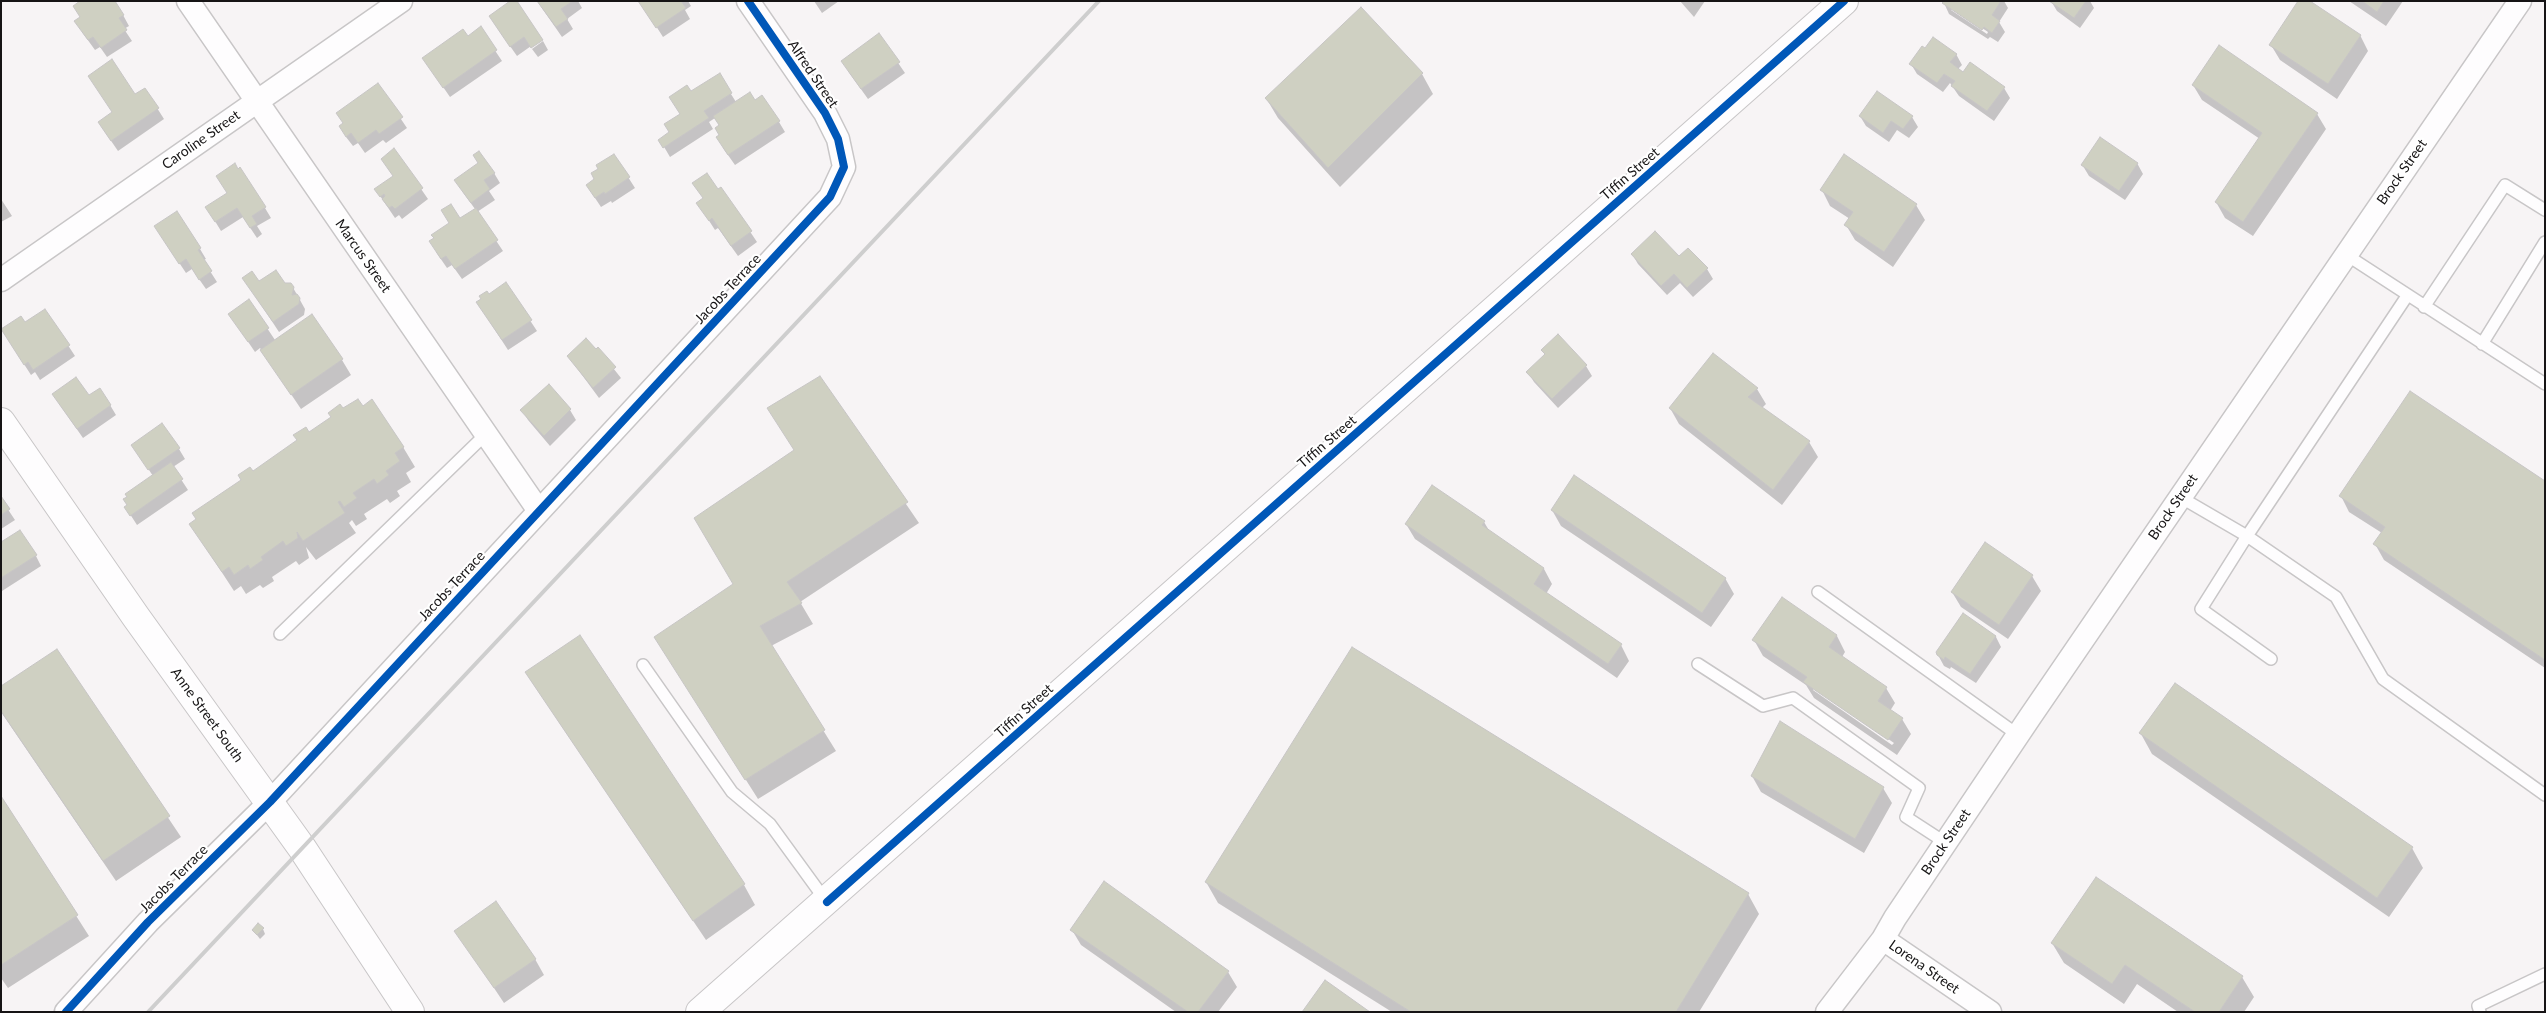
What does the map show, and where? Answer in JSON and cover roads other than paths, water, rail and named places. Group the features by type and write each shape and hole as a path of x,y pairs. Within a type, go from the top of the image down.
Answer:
{"street":[{"name":"Marcus Street","path":"188,1 538,511"},
{"name":"Caroline Street","path":"1,280 401,1"},
{"name":"Alfred Street","path":"748,1 825,113 838,139 844,167"},
{"name":"Tiffin Street","path":"700,1012 827,902 1844,1"},
{"name":"Brock Street","path":"1827,1012 1883,939 2018,734 2520,1"},
{"name":"Jacobs Terrace","path":"66,1012 148,922 270,802 538,511 800,231 830,197 844,167"},
{"name":"Anne Street South","path":"1,422 136,616 270,802 410,1012"},
{"name":"Lorena Street","path":"1883,939 1990,1012"}],"lane":[{"path":"2424,307 2505,185 2545,210"},
{"path":"2482,344 2545,242"},
{"path":"2345,254 2545,384"},
{"path":"2271,659 2201,609 2247,536 2407,296"},
{"path":"280,634 486,434"},
{"path":"2180,497 2247,536 2336,596 2383,679 2545,795"},
{"path":"1818,592 2018,734"},
{"path":"1698,664 1763,706 1793,698 1919,788 1906,816 1946,843"},
{"path":"643,665 732,792 770,824 827,902"},
{"path":"2480,1012 2478,1006 2545,974"}],"railway":[{"path":"148,1012 1099,1"}]}
